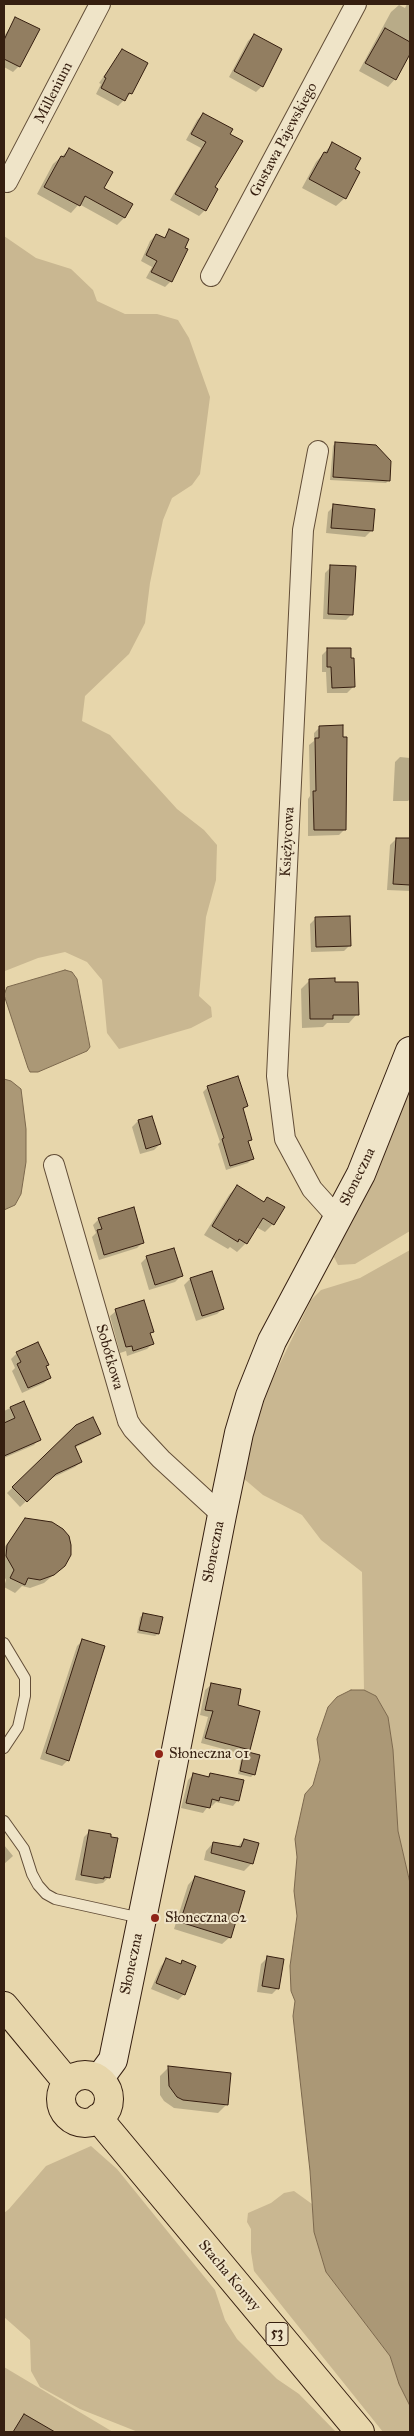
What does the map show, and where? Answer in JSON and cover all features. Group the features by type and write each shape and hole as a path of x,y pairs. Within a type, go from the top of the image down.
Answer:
{"main road":[{"path":"4,2006 67,2082"},
{"path":"87,2074 99,2079 109,2095 109,2105 98,2118 90,2122 76,2122 67,2116 60,2101 67,2082 76,2075 87,2074"},
{"name":"Stacha Konwy","path":"98,2118 360,2432"}],"street":[{"name":"Millenium","path":"8,182 100,4"},
{"name":"Gustawa Pajewskiego","path":"211,276 356,4"},
{"name":"Księżycowa","path":"318,451 303,530 277,1076 285,1139 312,1189 338,1218"},
{"name":"Słoneczna","path":"99,2079 113,2060 143,1918 222,1515 239,1433 250,1396 272,1341 338,1218 374,1142 410,1051"},
{"name":"Sobótkowa","path":"54,1165 128,1421 138,1436 161,1460 222,1515"}],"lane":[{"path":"4,1643 25,1678 26,1696 18,1727 4,1748"},
{"path":"4,1820 24,1849 32,1874 46,1894 55,1899 143,1918"}],"shaded area":[{"path":"4,236 36,258 71,269 93,290 97,301 125,314 157,314 178,320 189,338 210,397 200,474 192,485 172,498 163,520 150,583 145,623 129,654 85,696 82,721 110,735 177,809 204,830 217,845 216,880 206,917 199,996 211,1007 212,1017 191,1028 119,1049 107,1033 102,980 87,962 65,952 38,958 5,971 4,982"},
{"path":"65,970 72,972 77,979 90,1047 87,1051 38,1072 30,1072 4,995 7,987"},
{"path":"4,1079 11,1081 21,1089 26,1129 26,1162 21,1194 15,1205 4,1210"},
{"path":"410,1093 410,1231 355,1264 338,1265 334,1257 338,1241 406,1095"},
{"path":"410,1250 410,1883 398,1831 393,1750 388,1717 376,1696 364,1690 362,1572 321,1540 302,1515 263,1495 243,1478 244,1455 260,1404 311,1300 321,1290 360,1278"},
{"path":"351,1690 364,1690 376,1696 388,1717 393,1750 398,1831 410,1883 410,2406 399,2384 390,2356 326,2272 314,2232 310,2171 293,2016 295,2001 291,1991 290,1966 297,1916 294,1891 297,1857 295,1839 305,1794 313,1785 320,1760 317,1739 328,1707 337,1697"},
{"path":"91,2146 117,2169 215,2290 225,2320 237,2339 277,2379 299,2394 336,2432 138,2432 80,2409 40,2387 31,2371 30,2340 4,2317 4,2213 46,2166"},
{"path":"294,2191 312,2204 314,2232 326,2272 390,2356 399,2384 410,2406 410,2432 383,2432 254,2271 251,2252 251,2229 247,2222 248,2213 271,2203 284,2193"},
{"path":"4,2367 113,2432 4,2432"}],"building":[{"path":"15,17 40,29 20,67 4,59 4,40"},
{"path":"385,28 410,42 410,54 396,80 365,63"},
{"path":"254,34 282,49 263,87 234,71"},
{"path":"122,49 148,63 132,94 129,93 125,101 101,88 106,78 104,77"},
{"path":"203,113 233,129 230,134 243,141 215,187 218,189 206,211 175,194 206,142 191,134"},
{"path":"332,142 361,158 355,169 360,172 346,199 309,179 324,152 327,153"},
{"path":"69,148 113,172 104,188 133,204 125,218 85,196 80,206 44,187 61,156 64,157"},
{"path":"169,229 189,239 185,248 188,249 172,282 151,272 157,261 146,255 156,234 165,238"},
{"path":"335,442 376,445 391,461 390,481 333,477"},
{"path":"333,504 375,509 373,531 331,528"},
{"path":"330,565 356,566 353,615 328,614"},
{"path":"327,648 351,648 351,658 354,658 355,687 332,688 331,667 327,667"},
{"path":"343,725 343,737 347,737 346,830 314,830 313,791 316,791 315,738 319,738 319,726"},
{"path":"396,838 410,838 410,885 393,884"},
{"path":"350,916 351,946 316,947 315,917"},
{"path":"335,978 335,982 358,982 359,1015 333,1015 333,1019 310,1019 309,979"},
{"path":"238,1076 248,1106 243,1108 252,1140 248,1141 254,1159 230,1166 222,1139 224,1138 207,1086"},
{"path":"152,1116 161,1144 146,1149 138,1120"},
{"path":"237,1185 264,1202 267,1197 285,1207 274,1225 263,1218 247,1244 239,1239 238,1242 212,1226"},
{"path":"134,1207 144,1243 104,1255 97,1230 102,1229 98,1218"},
{"path":"174,1248 183,1276 155,1285 146,1256"},
{"path":"212,1271 224,1309 202,1316 190,1278"},
{"path":"144,1300 154,1332 150,1333 154,1344 133,1351 132,1346 126,1347 115,1309"},
{"path":"38,1342 49,1365 46,1366 51,1378 28,1388 17,1364 21,1362 16,1352"},
{"path":"24,1401 41,1440 4,1456 4,1423 15,1418 10,1407"},
{"path":"93,1417 101,1434 75,1446 82,1462 56,1474 27,1502 12,1487 76,1425"},
{"path":"25,1518 52,1522 63,1529 69,1536 71,1555 65,1566 54,1575 40,1580 28,1578 25,1585 10,1578 14,1570 6,1556 7,1545"},
{"path":"143,1613 163,1617 159,1634 139,1630"},
{"path":"82,1639 105,1646 69,1761 46,1753"},
{"path":"211,1683 241,1689 238,1705 260,1711 250,1750 205,1738 213,1711 205,1710"},
{"path":"244,1751 260,1755 255,1775 240,1771"},
{"path":"193,1773 209,1777 210,1773 244,1780 239,1801 220,1797 219,1801 212,1799 210,1808 186,1803"},
{"path":"89,1830 111,1834 111,1837 118,1838 110,1878 104,1877 104,1879 81,1875"},
{"path":"244,1839 259,1843 253,1864 211,1853 213,1842 241,1847"},
{"path":"195,1876 245,1891 231,1938 180,1922"},
{"path":"267,1956 284,1959 279,1989 262,1986"},
{"path":"166,1958 181,1964 182,1960 196,1966 185,1995 156,1983"},
{"path":"168,2066 231,2073 228,2105 183,2100 177,2097 169,2086"},
{"path":"24,2414 55,2432 13,2432"}],"place":[{"name":"Słoneczna 01","path":"159,1754"},
{"name":"Słoneczna 02","path":"155,1918"}]}
